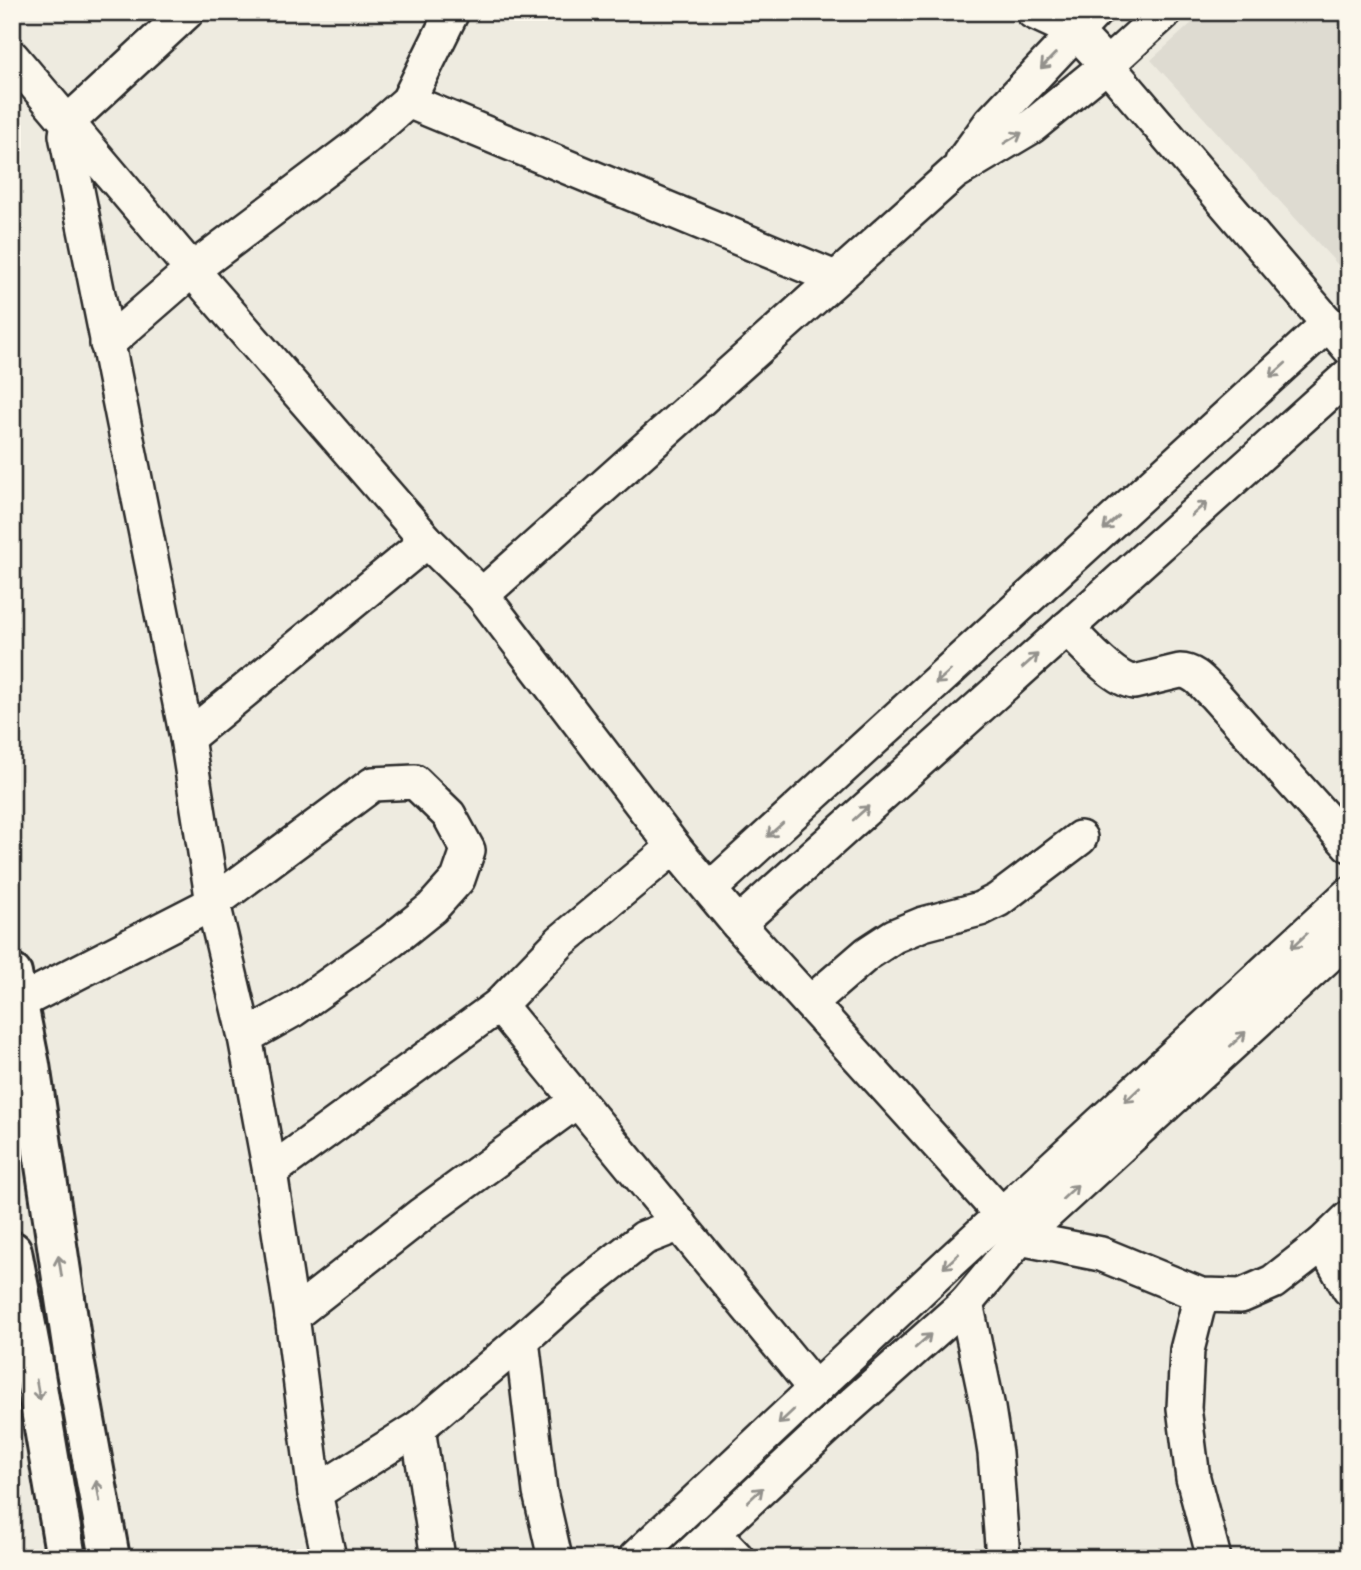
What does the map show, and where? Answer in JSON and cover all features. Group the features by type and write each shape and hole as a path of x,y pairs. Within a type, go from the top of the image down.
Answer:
{"main road":[{"path":"15,988 30,1065 75,1365 110,1558"},
{"path":"12,1251 66,1558"}],"street":[{"path":"187,12 68,122 66,135 187,738 213,903 245,1037 270,1172 315,1493 330,1558"},
{"path":"107,344 192,270 359,144 408,101 452,12"},
{"path":"1033,12 1086,22"},
{"path":"482,595 954,173 1031,127 1166,12"},
{"path":"710,889 1339,336 1107,65 1086,22"},
{"path":"954,173 991,122 1086,22"},
{"path":"12,57 427,541 482,595 674,847 738,925 1011,1227 1101,1254 1201,1295 1241,1296 1273,1282 1323,1243 1349,1218"},
{"path":"408,101 835,278"},
{"path":"738,925 1349,375"},
{"path":"187,738 427,541"},
{"path":"1067,628 1113,673 1128,682 1180,671 1193,674 1349,845"},
{"path":"15,988 213,903 373,784 415,782 449,815 468,850 458,879 432,908 391,942 293,1010 245,1037"},
{"path":"810,1003 869,953 894,936 923,924 980,909 998,900 1080,838"},
{"path":"270,1172 499,1005 561,941 674,847"},
{"path":"687,1558 839,1416 966,1303 1011,1227 1349,894"},
{"path":"635,1558 815,1389 1011,1227 1349,937"},
{"path":"499,1005 815,1389"},
{"path":"292,1316 422,1214 577,1101"},
{"path":"315,1493 418,1428 577,1291 644,1238 680,1224"},
{"path":"1323,1243 1349,1289"},
{"path":"1201,1295 1187,1350 1184,1408 1193,1478 1214,1558"},
{"path":"966,1303 993,1442 1003,1558"},
{"path":"522,1340 540,1492 555,1558"},
{"path":"418,1428 438,1558"},
{"path":"713,1534 737,1558"}],"shaded area":[{"path":"1204,12 1349,12 1349,277 1151,60"}]}
